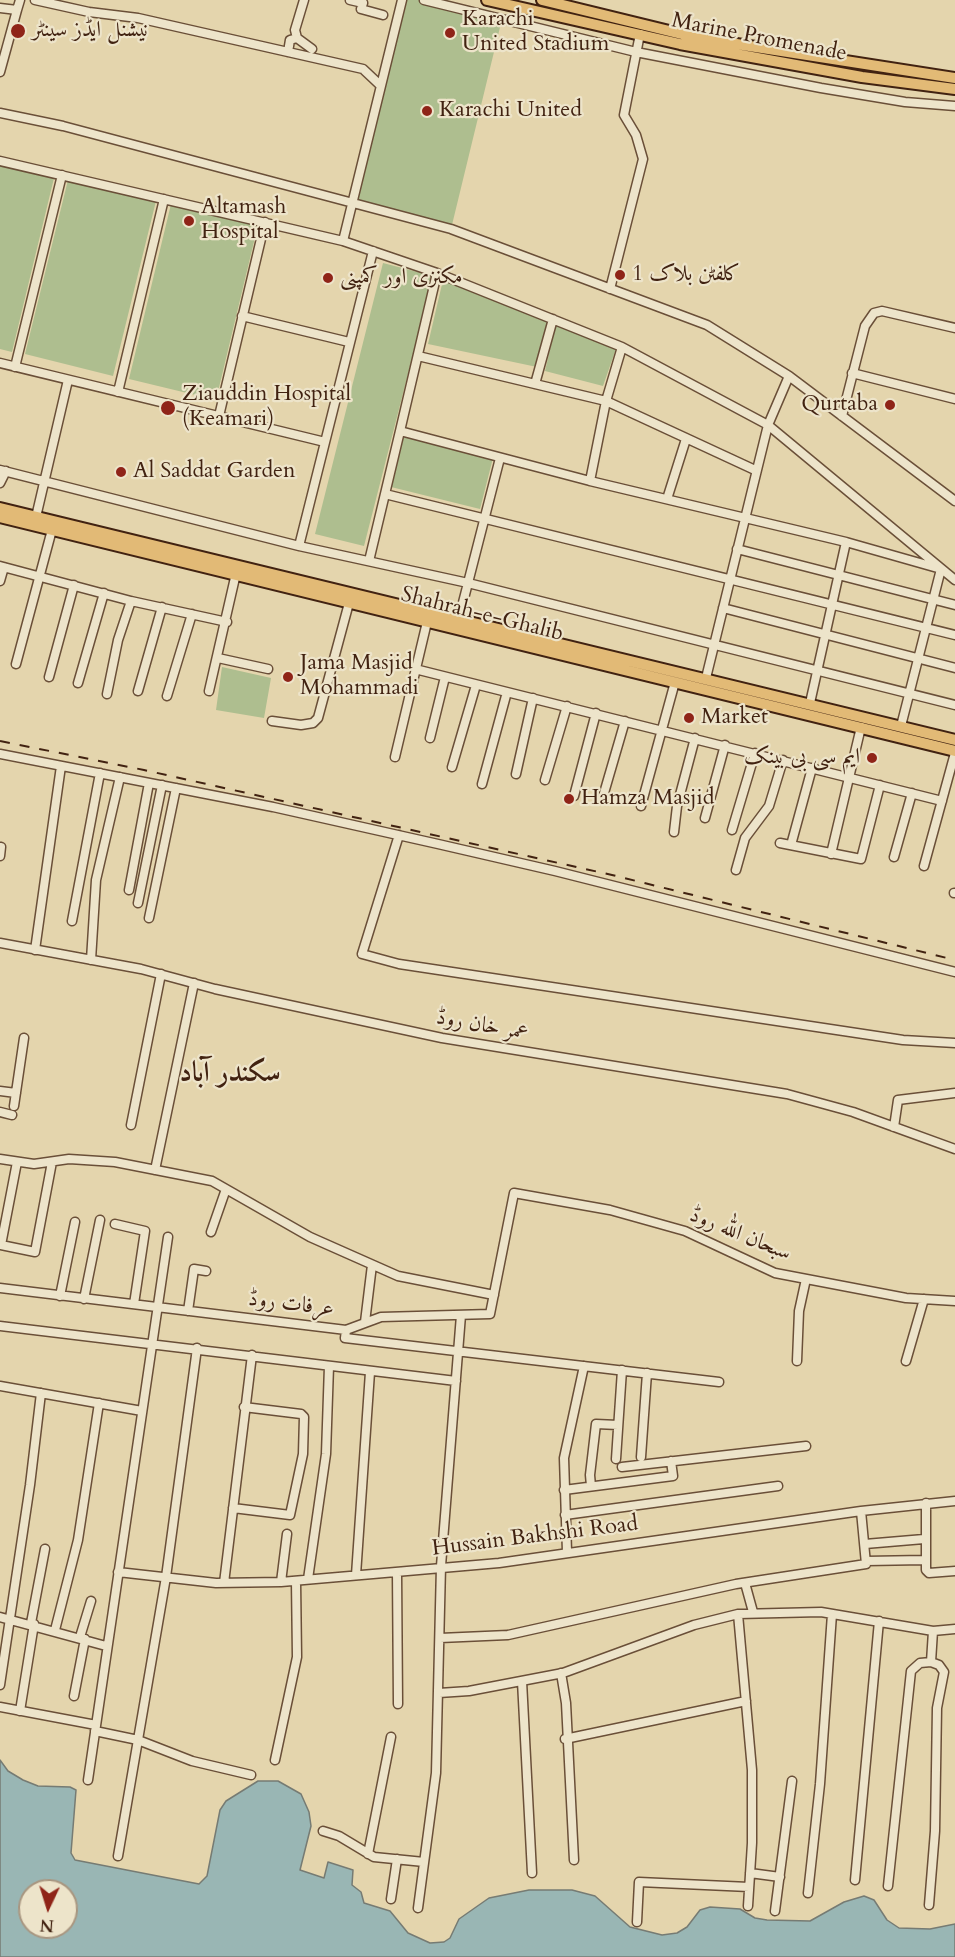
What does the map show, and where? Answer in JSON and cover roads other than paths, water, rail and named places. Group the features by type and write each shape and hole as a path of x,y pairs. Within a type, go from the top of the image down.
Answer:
{"main road":[{"name":"Marine Promenade","path":"487,0 680,44 851,75 955,89"},
{"name":"Marine Promenade","path":"542,0 698,38 955,78"},
{"name":"Shahrah-e-Ghalib","path":"0,508 36,517 53,525"},
{"name":"Shahrah-e-Ghalib","path":"0,517 53,525 237,570 459,618 955,740"},
{"name":"Shahrah-e-Ghalib","path":"237,570 349,603 861,727 955,752"}],"street":[{"path":"0,72 20,0"},
{"path":"35,0 89,12 138,18 363,69 380,85"},
{"path":"304,0 295,30 297,38 312,49"},
{"path":"350,0 363,3 362,9 383,15"},
{"path":"343,241 402,0"},
{"path":"424,0 636,52 905,102 955,106"},
{"path":"0,8 17,10"},
{"path":"610,289 643,159 638,141 624,115 640,34"},
{"path":"288,52 290,40 297,38"},
{"path":"0,113 63,126 451,229 707,325 789,376 955,501"},
{"path":"0,161 343,241 437,273 622,347 768,425 955,580"},
{"path":"15,367 62,175"},
{"path":"118,392 164,199"},
{"path":"219,416 265,222"},
{"path":"299,546 373,251"},
{"path":"369,561 437,273"},
{"path":"842,416 865,326 874,313 882,311 955,328"},
{"path":"242,316 349,342"},
{"path":"535,384 553,319"},
{"path":"590,481 606,401 622,347"},
{"path":"418,356 606,401 755,470"},
{"path":"0,363 325,442"},
{"path":"852,373 955,399"},
{"path":"706,678 755,470 768,425 789,376"},
{"path":"36,517 68,380"},
{"path":"400,431 941,569"},
{"path":"667,499 686,439"},
{"path":"459,618 500,458"},
{"path":"0,483 3,471 45,480 299,546 468,583 955,705"},
{"path":"385,494 955,635"},
{"path":"16,664 53,525"},
{"path":"810,703 846,543"},
{"path":"737,549 955,605"},
{"path":"0,581 2,566 131,601 227,622"},
{"path":"901,726 941,569"},
{"path":"209,691 227,622 237,570"},
{"path":"49,677 74,585"},
{"path":"78,683 104,593"},
{"path":"107,694 118,640 131,601"},
{"path":"272,721 301,725 313,723 318,718 349,603"},
{"path":"138,691 162,608"},
{"path":"723,608 955,668"},
{"path":"167,696 192,614"},
{"path":"395,757 427,622"},
{"path":"218,658 268,669"},
{"path":"415,669 662,729 942,801"},
{"path":"430,738 445,677"},
{"path":"641,806 675,682"},
{"path":"452,767 476,684"},
{"path":"482,784 507,692"},
{"path":"516,774 533,698"},
{"path":"545,780 567,706"},
{"path":"574,796 596,713"},
{"path":"602,800 625,721"},
{"path":"831,854 861,727"},
{"path":"674,832 677,806 695,738"},
{"path":"705,818 725,745"},
{"path":"924,866 955,752"},
{"path":"732,830 755,753"},
{"path":"0,754 162,785 399,835 555,871 955,972"},
{"path":"736,870 745,838 769,806 783,760"},
{"path":"35,950 61,766"},
{"path":"791,845 812,768"},
{"path":"72,921 100,773"},
{"path":"91,960 96,880 120,777"},
{"path":"129,890 149,783"},
{"path":"138,903 162,785"},
{"path":"780,843 862,858 880,786"},
{"path":"149,918 176,788"},
{"path":"894,857 912,793"},
{"path":"399,835 362,954 399,964 903,1040 955,1043"},
{"name":"عمر خان روڈ","path":"0,943 161,974 446,1039 787,1094 853,1112 955,1149"},
{"path":"130,1125 161,974"},
{"path":"155,1170 194,983"},
{"path":"0,1112 13,1110 24,1038"},
{"path":"0,1090 16,1093"},
{"path":"894,1127 898,1100 955,1093"},
{"path":"0,1159 34,1164 69,1159 115,1162 212,1181 310,1237 398,1276 494,1295"},
{"path":"17,1162 1,1245 35,1252 52,1162"},
{"path":"211,1232 226,1189"},
{"name":"سبحان اللہ روڈ","path":"514,1193 610,1210 685,1231 775,1273 924,1299 955,1300"},
{"name":"عرفات روڈ","path":"0,1288 346,1330 381,1317 490,1314 514,1193"},
{"path":"84,1299 100,1220"},
{"path":"60,1296 75,1222"},
{"path":"115,1224 145,1231 134,1304"},
{"path":"88,1780 168,1237"},
{"path":"365,1322 372,1265"},
{"path":"188,1311 194,1269 206,1271"},
{"path":"797,1361 798,1319 806,1279"},
{"path":"906,1361 924,1299"},
{"path":"418,1908 436,1773 441,1566 461,1315"},
{"path":"0,1326 456,1381"},
{"path":"346,1330 345,1338 719,1382"},
{"path":"118,1856 165,1577 197,1348"},
{"path":"224,1583 252,1355"},
{"path":"308,1579 326,1454 329,1366"},
{"path":"567,1552 564,1458 584,1366"},
{"path":"616,1459 622,1371"},
{"path":"356,1575 370,1372"},
{"path":"641,1457 647,1373"},
{"path":"0,1386 142,1411"},
{"path":"0,1685 30,1485 41,1393"},
{"path":"55,1630 78,1540 99,1403"},
{"path":"233,1508 290,1515 303,1454 304,1417 301,1414 244,1407"},
{"path":"591,1486 590,1475 596,1424 618,1425"},
{"path":"622,1467 806,1446"},
{"path":"564,1490 673,1476 671,1461"},
{"path":"565,1515 778,1486"},
{"name":"Hussain Bakhshi Road","path":"118,1572 224,1583 296,1581 441,1566 498,1563 861,1511 955,1501"},
{"path":"926,1503 924,1560 928,1573 955,1571"},
{"path":"440,1638 508,1635 745,1583 866,1564 861,1511"},
{"path":"281,1582 287,1534"},
{"path":"865,1544 924,1539"},
{"path":"20,1711 45,1549"},
{"path":"866,1561 924,1560"},
{"path":"397,1572 398,1704"},
{"path":"275,1760 297,1657 296,1581"},
{"path":"745,1583 753,1612"},
{"path":"74,1696 82,1638 91,1601"},
{"path":"439,1693 469,1691 561,1673 694,1625 753,1612 832,1614 933,1631 955,1629"},
{"path":"738,1614 752,1770 748,1906"},
{"path":"808,1893 820,1784 832,1614"},
{"path":"0,1617 55,1630 106,1646"},
{"path":"855,1880 879,1621"},
{"path":"931,1662 933,1631"},
{"path":"888,1886 911,1671 920,1664 931,1662 939,1665 944,1672 937,1708 935,1831 929,1905"},
{"path":"561,1673 566,1703 565,1739 573,1860"},
{"path":"522,1681 532,1874"},
{"path":"565,1739 746,1701"},
{"path":"0,1707 95,1728 138,1740 192,1761 250,1775"},
{"path":"368,1854 391,1737"},
{"path":"776,1911 790,1819 792,1780"},
{"path":"323,1831 339,1836 368,1854 424,1862"},
{"path":"392,1899 397,1859"},
{"path":"750,1873 780,1877"},
{"path":"637,1922 639,1882 749,1887"}],"water":[{"path":"0,1760 8,1771 38,1786 70,1787 76,1790 71,1853 75,1860 199,1884 207,1876 220,1810 226,1801 258,1781 278,1781 301,1794 309,1812 311,1826 300,1870 324,1878 328,1862 353,1870 352,1885 361,1892 364,1903 390,1911 408,1933 430,1943 444,1942 450,1938 459,1919 489,1898 529,1890 572,1890 595,1896 630,1927 662,1935 677,1933 687,1927 700,1910 710,1907 740,1909 755,1918 767,1920 810,1921 844,1902 864,1896 874,1900 887,1920 899,1928 930,1929 955,1924 955,1957 0,1957"}],"railway":[{"path":"0,741 144,770 612,875 955,960"}],"place":[{"name":"نیشنل ایڈز سینٹر","path":"18,31"},
{"name":"Karachi United Stadium","path":"450,33"},
{"name":"Karachi United","path":"427,111"},
{"name":"Altamash Hospital","path":"189,221"},
{"name":"کلفٹن بلاک 1","path":"620,275"},
{"name":"مکنزی اور کمپنی","path":"328,278"},
{"name":"Qurtaba","path":"890,405"},
{"name":"Ziauddin Hospital (Keamari)","path":"168,408"},
{"name":"Al Saddat Garden","path":"121,472"},
{"name":"Jama Masjid Mohammadi","path":"288,677"},
{"name":"Market","path":"689,718"},
{"name":"ایم سی بی بینک","path":"872,758"},
{"name":"Hamza Masjid","path":"569,799"}],"district":[{"name":"سکندر آباد","path":"230,1075"}]}
